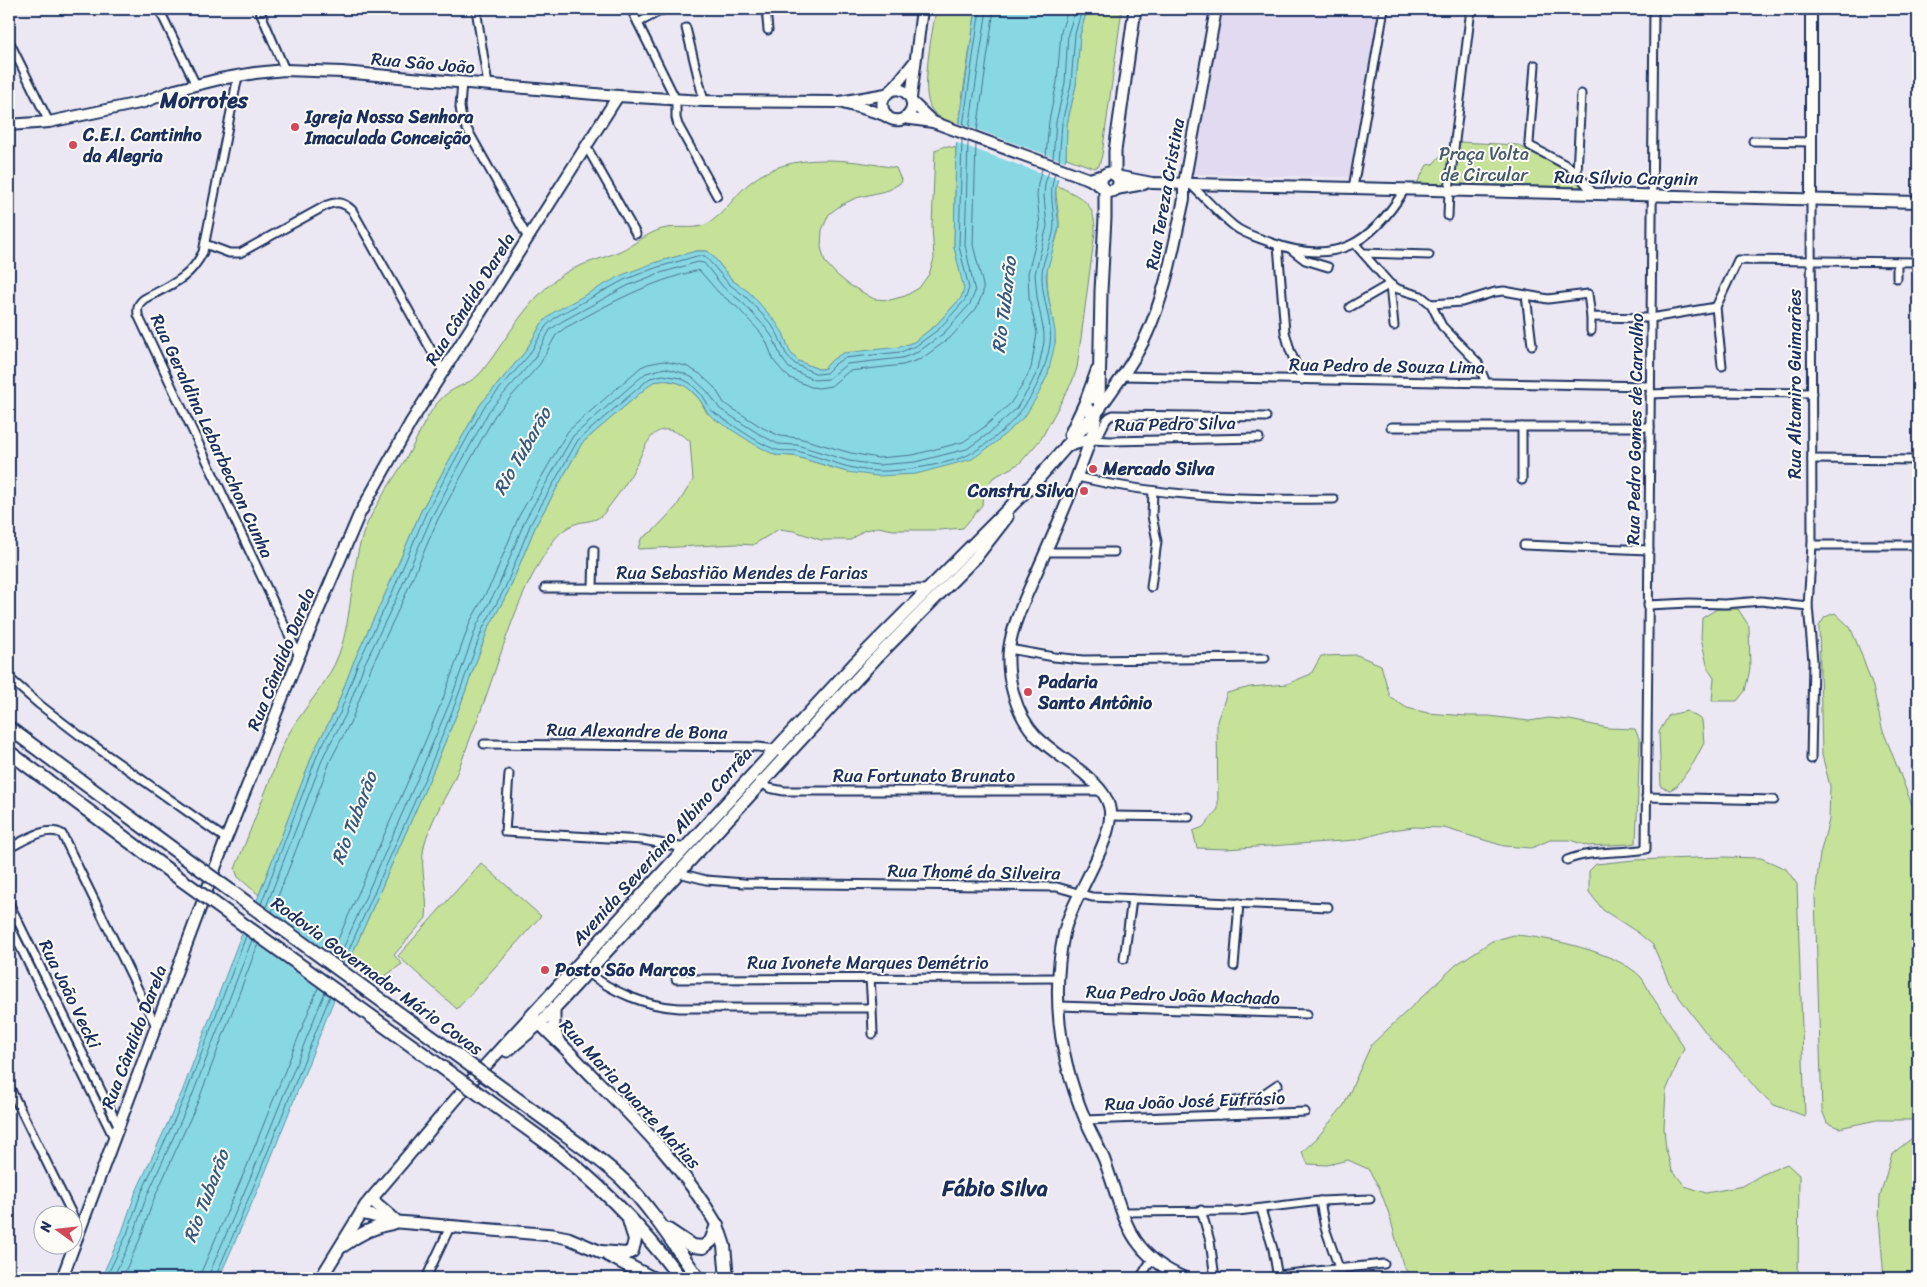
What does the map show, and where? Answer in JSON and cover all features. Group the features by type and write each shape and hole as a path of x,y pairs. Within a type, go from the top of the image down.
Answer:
{"highway":[{"path":"9,717 31,746"},
{"name":"Rodovia Governador Mário Covas","path":"9,728 31,746 608,1167 624,1181 661,1226 698,1278"},
{"name":"Rodovia Governador Mário Covas","path":"9,752 172,873 582,1170 625,1212 680,1278"},
{"path":"601,1252 626,1254 634,1248 634,1233 625,1212"},
{"path":"661,1226 685,1242 698,1247 707,1245 711,1241 717,1225"},
{"path":"717,1225 724,1246 727,1278"},
{"path":"601,1252 652,1278"}],"main road":[{"path":"1109,189 1101,182 1110,175 1115,151 1135,9"},
{"path":"1086,401 1085,406 1088,410 1099,407 1101,283 1105,218 1109,189 1119,181 1110,175"},
{"name":"Avenida Severiano Albino Corrêa","path":"1064,447 1086,401 1101,358"},
{"name":"Avenida Severiano Albino Corrêa","path":"473,1079 536,1019 554,1008 862,673 982,550 1033,484 1099,407"},
{"path":"1064,447 1091,440"},
{"name":"Avenida Severiano Albino Corrêa","path":"473,1079 527,1034 536,1019 578,964 775,749 854,664 1033,484"},
{"path":"854,664 862,673"},
{"path":"679,872 685,848"},
{"path":"554,1008 554,1027 558,1042"},
{"name":"Rua Maria Duarte Matias","path":"536,1019 652,1138 686,1178 706,1205 717,1225"},
{"path":"527,1034 544,1036 558,1042"},
{"path":"321,1278 370,1200 473,1079"},
{"path":"370,1200 398,1222"},
{"path":"361,1213 398,1222 552,1235 578,1242 601,1252"},
{"path":"337,1251 358,1235 370,1229 398,1222"}],"street":[{"path":"159,9 196,85"},
{"path":"259,9 285,70"},
{"path":"476,9 488,85"},
{"path":"631,9 676,100 678,125 718,196"},
{"path":"638,23 664,9"},
{"path":"766,9 768,30"},
{"path":"904,118 910,112 922,9"},
{"name":"Rua Tereza Cristina","path":"1099,407 1122,376 1146,336 1163,291 1187,184 1216,9"},
{"path":"1353,188 1384,9"},
{"path":"1448,216 1449,190 1471,9"},
{"name":"Rua Pedro Gomes de Carvalho","path":"1567,860 1590,855 1628,853 1646,849 1654,9"},
{"name":"Rua Altamiro Guimarães","path":"1811,9 1812,545 1808,606 1813,661 1811,759"},
{"path":"686,28 704,101"},
{"path":"9,41 49,122"},
{"path":"916,60 882,103 887,116 895,120 904,118 937,124 1086,178 1109,189"},
{"path":"1535,65 1530,146 1577,172 1594,194"},
{"name":"Rua São João","path":"9,125 49,122 144,102 175,90 196,85 238,76 285,70 342,72 676,100 840,102 889,92"},
{"name":"Rua Geraldina Lebarbechon Cunha","path":"238,76 205,244 198,261 192,271 182,279 139,303 137,309 138,315 299,656"},
{"path":"462,82 460,107 462,120 528,238"},
{"path":"889,92 904,92 937,124"},
{"path":"1577,172 1581,94"},
{"name":"Rua Cândido Darela","path":"82,1225 226,839 299,656 359,515 390,457 443,371 618,96"},
{"name":"Rua São João","path":"840,102 887,116"},
{"path":"1753,141 1811,142"},
{"path":"586,146 636,234"},
{"path":"1086,178 1110,175"},
{"name":"Rua Sílvio Cargnin","path":"1110,175 1152,183 1918,202"},
{"name":"Rua Sílvio Cargnin","path":"1109,189 1152,183"},
{"path":"1187,184 1244,232 1278,245 1314,253 1340,250 1355,244 1387,215 1405,189"},
{"path":"205,244 229,253 240,253 327,205 339,202 346,205 352,210 443,371"},
{"path":"1355,244 1390,284 1398,289 1421,296 1431,304 1442,326 1478,364 1486,383"},
{"path":"1278,245 1285,332 1302,380"},
{"path":"1289,248 1305,260 1328,267"},
{"path":"1363,253 1429,255"},
{"path":"1722,366 1716,307 1738,260 1918,262"},
{"path":"1897,262 1897,278"},
{"path":"1350,307 1390,284"},
{"path":"1390,284 1394,326"},
{"path":"1431,304 1462,302 1504,291 1526,296 1557,299 1588,294 1591,331"},
{"path":"1526,296 1532,346"},
{"path":"1591,317 1651,318 1716,307"},
{"name":"Rua Pedro de Souza Lima","path":"1122,376 1650,386"},
{"path":"1650,394 1706,392 1812,393"},
{"path":"1099,407 1091,440 1077,477 1016,622 1009,649 1010,680 1025,722 1044,744 1077,768 1102,791 1110,808 1111,816 1104,840 1064,930 1059,978 1061,1039 1066,1066 1085,1120 1100,1150 1130,1233 1137,1244 1152,1259 1185,1278"},
{"path":"1091,440 1100,435 1106,419 1113,415 1266,417"},
{"path":"1391,427 1650,427"},
{"path":"1522,427 1522,480"},
{"name":"Rua Pedro Silva","path":"1091,440 1259,438"},
{"path":"1812,460 1918,460"},
{"path":"1077,477 1112,485 1153,491 1242,499 1334,499"},
{"path":"1151,587 1157,541 1152,516 1153,491"},
{"path":"1524,545 1649,550"},
{"path":"1812,545 1918,545"},
{"path":"593,588 594,550"},
{"path":"1046,552 1114,552"},
{"name":"Rua Sebastião Mendes de Farias","path":"545,588 928,588"},
{"path":"928,588 937,597"},
{"path":"1648,605 1725,604 1761,601 1808,606"},
{"path":"1009,649 1083,660 1265,658"},
{"path":"9,678 79,735 226,839"},
{"name":"Rua Alexandre de Bona","path":"484,744 775,749"},
{"path":"775,749 786,756"},
{"path":"509,774 505,832 643,840 685,848"},
{"name":"Rua Fortunato Brunato","path":"752,774 769,788 784,791 1102,791"},
{"path":"1646,797 1774,800"},
{"path":"1111,816 1190,817"},
{"path":"9,848 39,834 55,830 62,834 156,1026"},
{"name":"Rua Thomé da Silveira","path":"679,872 706,880 744,883 1057,887 1092,897 1328,907"},
{"path":"1124,958 1132,899"},
{"name":"Rua João Vecki","path":"9,903 118,1125"},
{"path":"1234,966 1239,904"},
{"path":"9,925 18,922"},
{"name":"Rua João Vecki","path":"9,925 114,1138"},
{"path":"578,964 587,972 618,991 665,1007 872,1008"},
{"path":"870,978 873,1034"},
{"name":"Rua Ivonete Marques Demétrio","path":"676,979 1059,978"},
{"name":"Rua Pedro João Machado","path":"1059,1006 1307,1014"},
{"path":"1219,1116 1230,1102 1259,1097 1278,1084"},
{"path":"9,1086 67,1204"},
{"name":"Rua João José Eufrásio","path":"1085,1120 1305,1112"},
{"path":"1122,1212 1238,1211 1320,1201 1370,1200"},
{"path":"1320,1201 1324,1228 1339,1268"},
{"path":"1261,1209 1273,1249 1278,1277 1339,1268 1384,1264"},
{"path":"1201,1210 1210,1241 1215,1278"},
{"path":"426,1278 450,1227"},
{"name":"Rua Cândido Darela","path":"62,1278 71,1254"},
{"path":"1140,1278 1152,1259"}],"shaded area":[{"path":"1223,9 1378,9 1349,177 1192,174"}],"green space":[{"path":"936,9 976,9 958,125 937,115 932,110 928,101 928,61"},
{"path":"1087,9 1122,9 1102,155 1099,166 1094,168 1066,158 1067,124 1076,85 1080,35"},
{"name":"Praça Volta de Circular","path":"1459,142 1518,145 1566,171 1583,187 1454,184"},
{"path":"945,146 956,148 954,247 965,289 961,298 936,325 914,342 900,347 832,360 824,369 818,369 798,361 790,352 783,333 750,293 732,280 707,251 697,251 654,263 542,323 525,352 480,405 421,511 354,661 335,711 314,751 259,895 238,877 235,869 283,745 294,725 322,686 339,654 347,624 359,549 372,514 438,402 449,392 479,375 529,305 552,283 578,266 620,251 656,231 667,228 705,225 718,216 745,187 767,172 784,165 802,161 821,160 860,162 896,168 902,182 889,190 856,198 841,205 829,214 822,230 821,247 825,262 848,284 874,299 890,300 905,296 919,288 929,274 934,259 932,226 935,150"},
{"path":"1449,146 1445,184 1417,183 1427,165 1433,164"},
{"path":"1056,185 1080,197 1093,213 1095,232 1077,368 1072,382 1041,439 1020,463 993,478 983,490 982,505 963,528 893,530 878,527 863,531 851,540 821,540 794,531 779,529 753,545 737,544 638,549 641,539 654,530 676,507 693,480 690,441 676,432 666,430 657,432 650,438 635,468 602,516 595,520 571,526 559,535 538,565 526,588 460,765 426,838 423,864 426,918 394,955 402,964 382,978 350,959 433,771 460,706 488,629 509,590 536,525 582,443 653,382 665,380 687,387 700,400 707,413 775,455 794,456 847,472 1055,343 1047,272 1059,228"},
{"path":"1717,609 1738,609 1749,626 1750,669 1745,691 1737,701 1712,701 1714,678 1708,669 1701,638 1702,618"},
{"path":"1835,613 1850,627 1859,648 1873,687 1882,728 1918,820 1918,1120 1877,1120 1839,1128 1827,1123 1822,1110 1815,897 1820,854 1829,820 1830,786 1822,755 1819,626 1825,617"},
{"path":"1357,655 1381,665 1390,697 1407,708 1428,713 1489,716 1529,721 1549,718 1570,720 1608,728 1635,729 1640,741 1636,843 1588,846 1570,840 1550,840 1532,848 1504,846 1444,828 1414,827 1392,830 1356,840 1226,849 1197,848 1193,831 1203,827 1218,809 1217,721 1227,693 1250,687 1287,684 1311,674 1321,656"},
{"path":"1687,711 1702,720 1704,743 1694,762 1677,786 1670,790 1661,787 1659,732 1669,715"},
{"path":"1724,857 1761,858 1786,869 1797,884 1805,1116 1774,1105 1759,1092 1731,1059 1715,1045 1670,985 1653,945 1603,910 1589,892 1589,871 1596,864 1634,860"},
{"path":"481,863 541,916 457,1009 398,956"},
{"path":"1514,935 1544,939 1598,953 1629,967 1642,978 1684,1048 1666,1091 1664,1128 1666,1150 1672,1170 1685,1186 1706,1193 1743,1186 1761,1175 1787,1164 1799,1175 1798,1278 1411,1278 1403,1265 1389,1214 1379,1187 1368,1169 1348,1160 1327,1165 1308,1164 1302,1152 1317,1138 1344,1105 1371,1045 1457,964 1492,941"},
{"path":"1911,1139 1918,1139 1918,1278 1884,1278 1879,1218 1880,1196 1892,1154"}],"water":[{"name":"Rio Tubarão","path":"976,9 1087,9 1080,35 1076,85 1067,124 1066,158 1056,185 1055,197 1059,227 1046,275 1055,331 1055,343 1048,374 1025,416 995,443 972,459 916,474 877,476 847,472 794,456 775,455 713,418 701,401 689,389 673,381 660,381 653,382 582,443 536,525 509,590 488,629 460,706 350,959 265,1173 219,1278 101,1278 122,1232 135,1194 182,1092 238,943 259,895 314,751 335,711 354,661 421,511 480,405 525,352 542,323 554,312 622,275 654,263 696,251 707,251 712,255 732,280 750,293 775,321 783,333 790,352 798,361 818,369 824,369 832,360 843,353 900,347 914,342 936,325 961,298 964,289 954,247 956,148"}],"pier":[{"path":"956,122 1067,162 1061,180 954,142"},
{"path":"255,899 349,967 336,1001 240,932"}],"place":[{"name":"Igreja Nossa Senhora Imaculada Conceição","path":"295,127"},
{"name":"C.E.I. Cantinho da Alegria","path":"73,145"},
{"name":"Mercado Silva","path":"1093,469"},
{"name":"Constru Silva","path":"1084,491"},
{"name":"Padaria Santo Antônio","path":"1028,692"},
{"name":"Posto São Marcos","path":"545,970"}],"district":[{"name":"Morrotes","path":"204,100"},
{"name":"Fábio Silva","path":"995,1188"}]}
